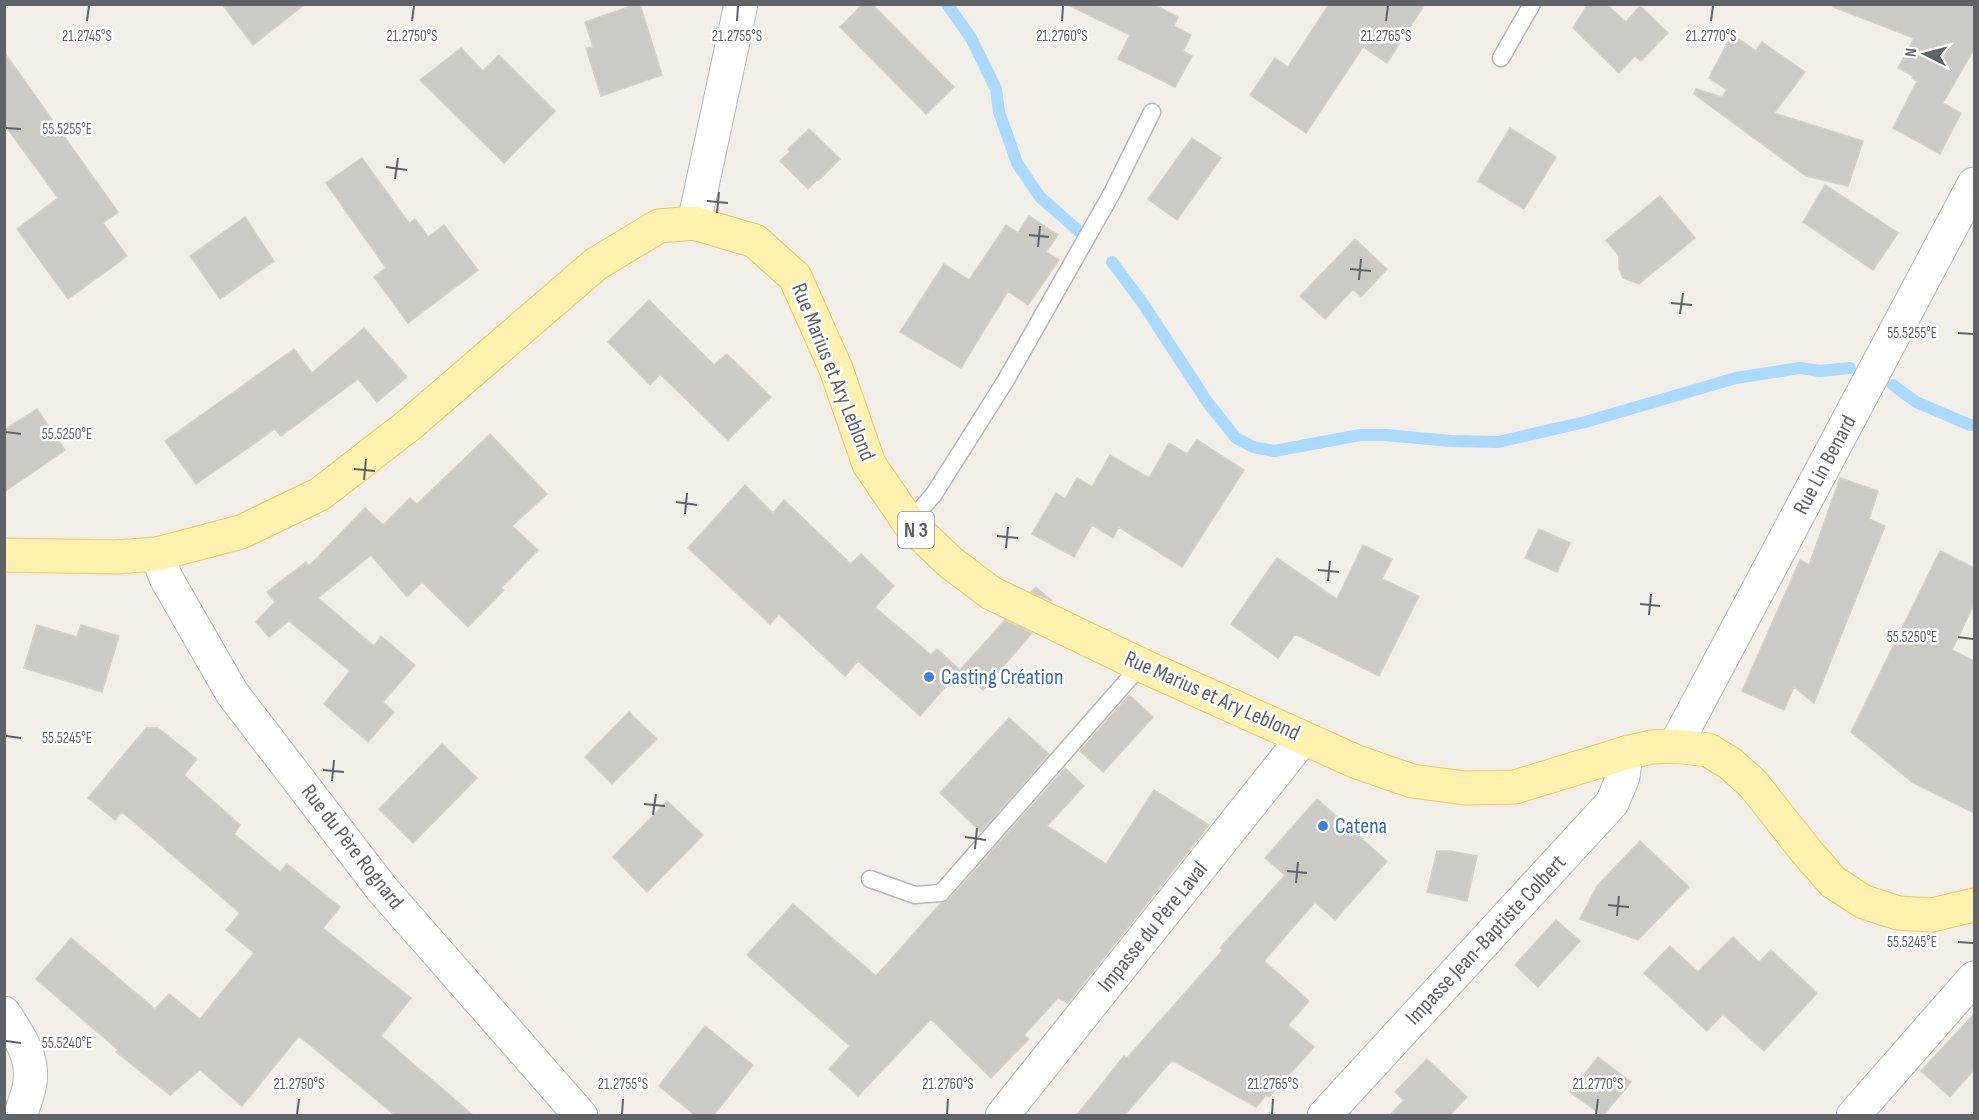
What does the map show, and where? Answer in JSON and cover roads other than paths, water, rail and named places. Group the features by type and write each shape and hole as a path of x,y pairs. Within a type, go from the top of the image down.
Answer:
{"main road":[{"name":"Rue Marius et Ary Leblond","path":"4,555 116,557 157,554 241,532 320,494 409,425 596,264 659,226 694,223 755,241 795,277 836,369 869,464 909,523 950,562 991,593 1303,738 1357,762 1412,781 1465,788 1515,787 1651,747 1675,746 1708,750 1731,764 1753,784 1833,882 1864,902 1898,913 1932,915 1974,905"}],"street":[{"path":"694,223 741,4"},
{"name":"Rue Lin Benard","path":"1675,746 1974,184"},
{"name":"Rue du Père Rognard","path":"157,554 166,578 232,693 382,889 581,1116"},
{"name":"Impasse du Père Laval","path":"1002,1116 1303,738"},
{"name":"Impasse Jean-Baptiste Colbert","path":"1324,1116 1612,803 1623,777 1626,753"},
{"path":"1853,1116 1974,978"},
{"path":"4,1013 27,1050 30,1067 30,1087 20,1116"}],"lane":[{"path":"1501,58 1532,4"},
{"path":"909,523 934,494 1006,380 1112,193 1152,112"},
{"path":"870,879 915,895 941,893 1141,664"}],"waterway":[{"path":"947,4 971,38 996,89 999,112 1017,163 1040,197 1080,232"},
{"path":"1112,262 1142,302 1208,403 1236,438 1253,447 1274,451 1360,435 1498,442 1585,422 1736,378 1800,368 1820,371 1850,368"},
{"path":"1893,385 1916,402 1974,425"}],"place":[{"name":"Casting Création","path":"929,677"},
{"name":"Catena","path":"1323,826"}]}
